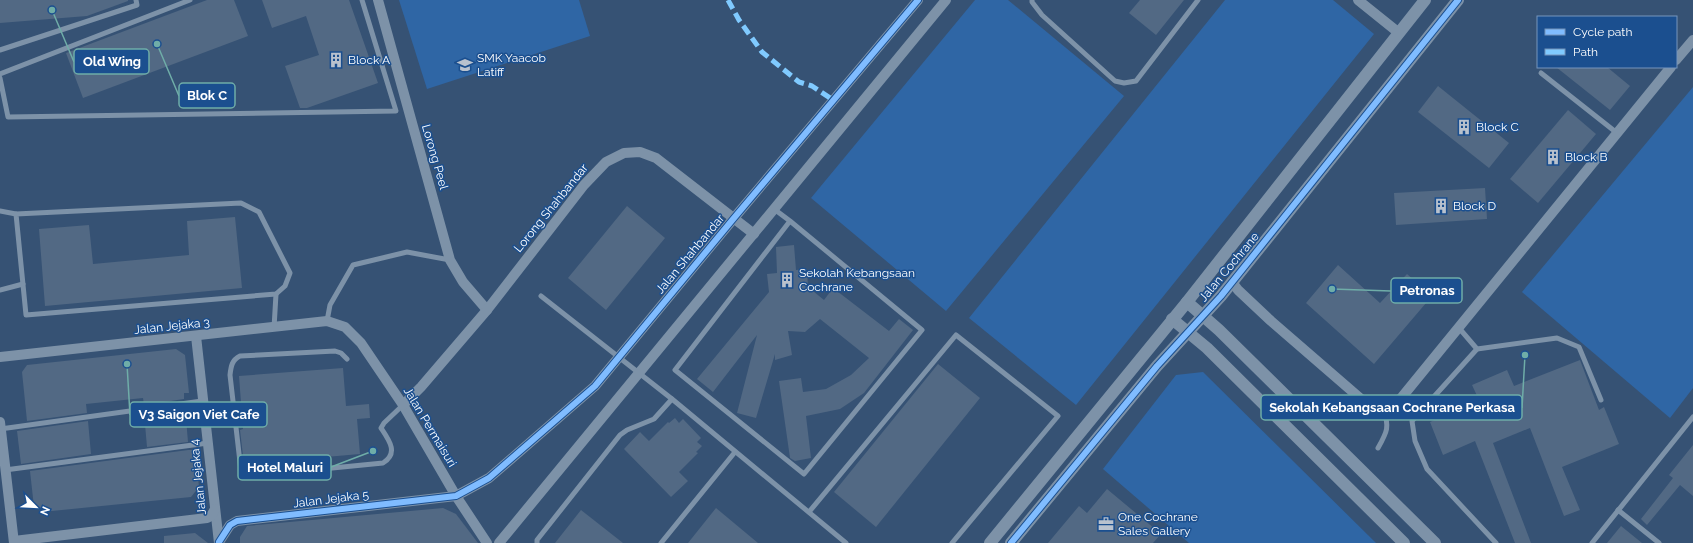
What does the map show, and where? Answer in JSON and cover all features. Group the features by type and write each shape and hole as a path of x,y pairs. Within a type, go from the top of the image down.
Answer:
{"street":[{"name":"Lorong Peel","path":"378,0 450,260 463,282 487,310"},
{"name":"Jalan Shahbandar","path":"456,496 489,478 595,386 734,218 918,0"},
{"path":"499,543 946,0"},
{"path":"1358,0 1398,33"},
{"name":"Jalan Cochrane","path":"990,543 1187,302 1424,0"},
{"name":"Jalan Cochrane","path":"1011,543 1157,366 1189,332 1232,282 1458,0"},
{"path":"1677,59 1693,40"},
{"path":"1232,282 1238,290 1271,321 1368,405 1383,410 1392,407 1459,328 1669,68"},
{"name":"Lorong Shahbandar","path":"403,405 421,387 487,310 584,185 606,162 624,153 640,152 656,158 754,234"},
{"path":"1187,302 1435,543"},
{"path":"1172,319 1207,348 1404,543"},
{"name":"Jalan Jejaka 3","path":"0,357 327,321 345,327"},
{"name":"Jalan Permaisuri","path":"345,327 361,343 403,405 456,496 487,543"},
{"name":"Jalan Jejaka 4","path":"196,336 202,401 219,542"},
{"path":"0,427 14,542 207,518 211,516 215,509"},
{"name":"Jalan Jejaka 5","path":"219,542 230,525 237,521 456,496"}],"lane":[{"path":"0,50 137,5 136,0"},
{"path":"0,74 190,0"},
{"path":"0,78 8,117 396,111 362,0"},
{"path":"1032,0 1042,15 1115,82 1124,83 1136,81 1198,0"},
{"path":"1541,73 1617,133"},
{"path":"0,211 16,214 241,203 259,212 290,273 285,286 276,294 26,315 16,214"},
{"path":"774,209 790,221 922,330 804,474 675,370 790,221"},
{"path":"327,321 330,305 353,265 407,252 450,260"},
{"path":"0,290 23,284"},
{"path":"274,328 276,294"},
{"path":"541,296 639,373 846,543"},
{"path":"1459,328 1477,349"},
{"path":"809,512 956,335 1058,416 952,543"},
{"path":"1496,543 1427,469 1415,441 1412,421 1477,349 1557,338 1579,347 1601,400"},
{"path":"347,359 335,351 240,356 235,359 232,364 230,375 241,471 244,475 251,476 383,463 388,460 392,452 391,445 381,428 384,423 403,405"},
{"path":"537,543 537,540 620,435 627,430 654,419 672,400"},
{"path":"0,427 202,401"},
{"path":"1378,448 1385,436 1388,421 1383,410"},
{"path":"1592,543 1693,417"},
{"path":"5,470 208,443"},
{"path":"661,543 735,452"},
{"path":"1618,510 1659,543"}],"shaded area":[{"name":"SMK Yaacob Latiff","path":"399,0 579,0 590,36 427,89"},
{"path":"975,0 1008,0 1124,96 946,311 811,198"},
{"path":"1225,0 1333,0 1374,34 1076,405 969,318"},
{"path":"1693,87 1693,388 1670,418 1522,292"},
{"path":"1203,372 1376,543 1189,543 1103,469 1176,375"}],"building":[{"path":"0,0 128,1 87,16 0,23"},
{"path":"207,0 234,0 248,36 83,98 66,53"},
{"name":"Block A","path":"262,0 349,0 378,83 307,108 300,108 285,66 319,55 306,16 272,28"},
{"path":"1140,0 1184,0 1156,35 1129,13"},
{"path":"1557,68 1608,68 1630,86 1610,110"},
{"name":"Block C","path":"1438,86 1509,143 1489,168 1418,112"},
{"name":"Block B","path":"1568,110 1596,134 1538,203 1510,179"},
{"name":"Block D","path":"1485,188 1487,219 1396,225 1394,193"},
{"path":"627,206 665,238 606,310 568,278"},
{"path":"235,217 242,288 45,306 39,229 89,225 93,264 189,255 187,221"},
{"path":"794,245 796,270 807,269 808,287 824,300 833,288 889,331 899,319 913,330 864,393 840,409 806,416 811,458 795,461 790,458 779,381 801,378 803,392 826,389 851,375 869,358 820,319 805,332 788,331 792,355 775,360 775,354 756,418 737,413 757,335 713,392 697,379 769,292 767,274 777,273 776,247"},
{"path":"1338,265 1380,303 1407,274 1432,296 1374,364 1306,303"},
{"path":"176,349 185,355 189,393 184,393 184,399 144,405 143,398 86,404 87,413 27,421 22,372 27,365"},
{"path":"1580,360 1599,410 1604,407 1619,444 1562,467 1580,510 1564,516 1530,428 1493,443 1531,543 1515,543 1475,441 1443,455 1430,422 1479,400 1472,385 1507,370 1514,386"},
{"path":"938,364 980,398 876,527 834,492"},
{"path":"343,368 346,406 369,404 370,418 357,419 360,454 244,464 240,430 243,429 239,376"},
{"path":"185,407 188,442 147,447 144,413"},
{"path":"675,418 679,423 683,419 701,438 697,442 702,446 696,452 698,453 679,472 688,481 671,497 624,449 640,432 649,441 668,422 669,423"},
{"path":"88,421 91,454 21,464 17,431"},
{"path":"1693,445 1693,496 1680,485 1647,525 1641,519 1673,478 1669,475"},
{"path":"195,450 199,487 191,497 42,512 34,507 30,471"},
{"name":"One Cochrane Sales Gallery","path":"1107,489 1161,534 1153,543 1048,543 1079,506 1087,513"},
{"path":"443,508 456,514 478,543 240,543 240,537 247,526"},
{"path":"716,508 758,543 688,543"},
{"path":"581,510 623,543 555,543"},
{"path":"1621,526 1642,543 1607,543"},
{"path":"195,533 208,543 164,543 164,536"}],"marked path":[{"path":"728,0 739,20 762,52 799,82 812,86 833,100"}],"cycle path":[{"path":"219,542 230,525 237,521 456,496 489,478 595,386 734,218 918,0"},
{"path":"1011,543 1157,366 1221,296 1458,0"}],"place":[{"name":"Old Wing","path":"52,10"},
{"name":"Blok C","path":"157,44"},
{"name":"Block A","path":"336,60"},
{"name":"SMK Yaacob Latiff","path":"465,65"},
{"name":"Block C","path":"1464,127"},
{"name":"Block B","path":"1553,157"},
{"name":"Block D","path":"1441,206"},
{"name":"Sekolah Kebangsaan Cochrane","path":"787,280"},
{"name":"Petronas","path":"1332,289"},
{"name":"Sekolah Kebangsaan Cochrane Perkasa","path":"1525,355"},
{"name":"V3 Saigon Viet Cafe","path":"127,364"},
{"name":"Hotel Maluri","path":"373,451"},
{"name":"One Cochrane Sales Gallery","path":"1106,524"}]}
